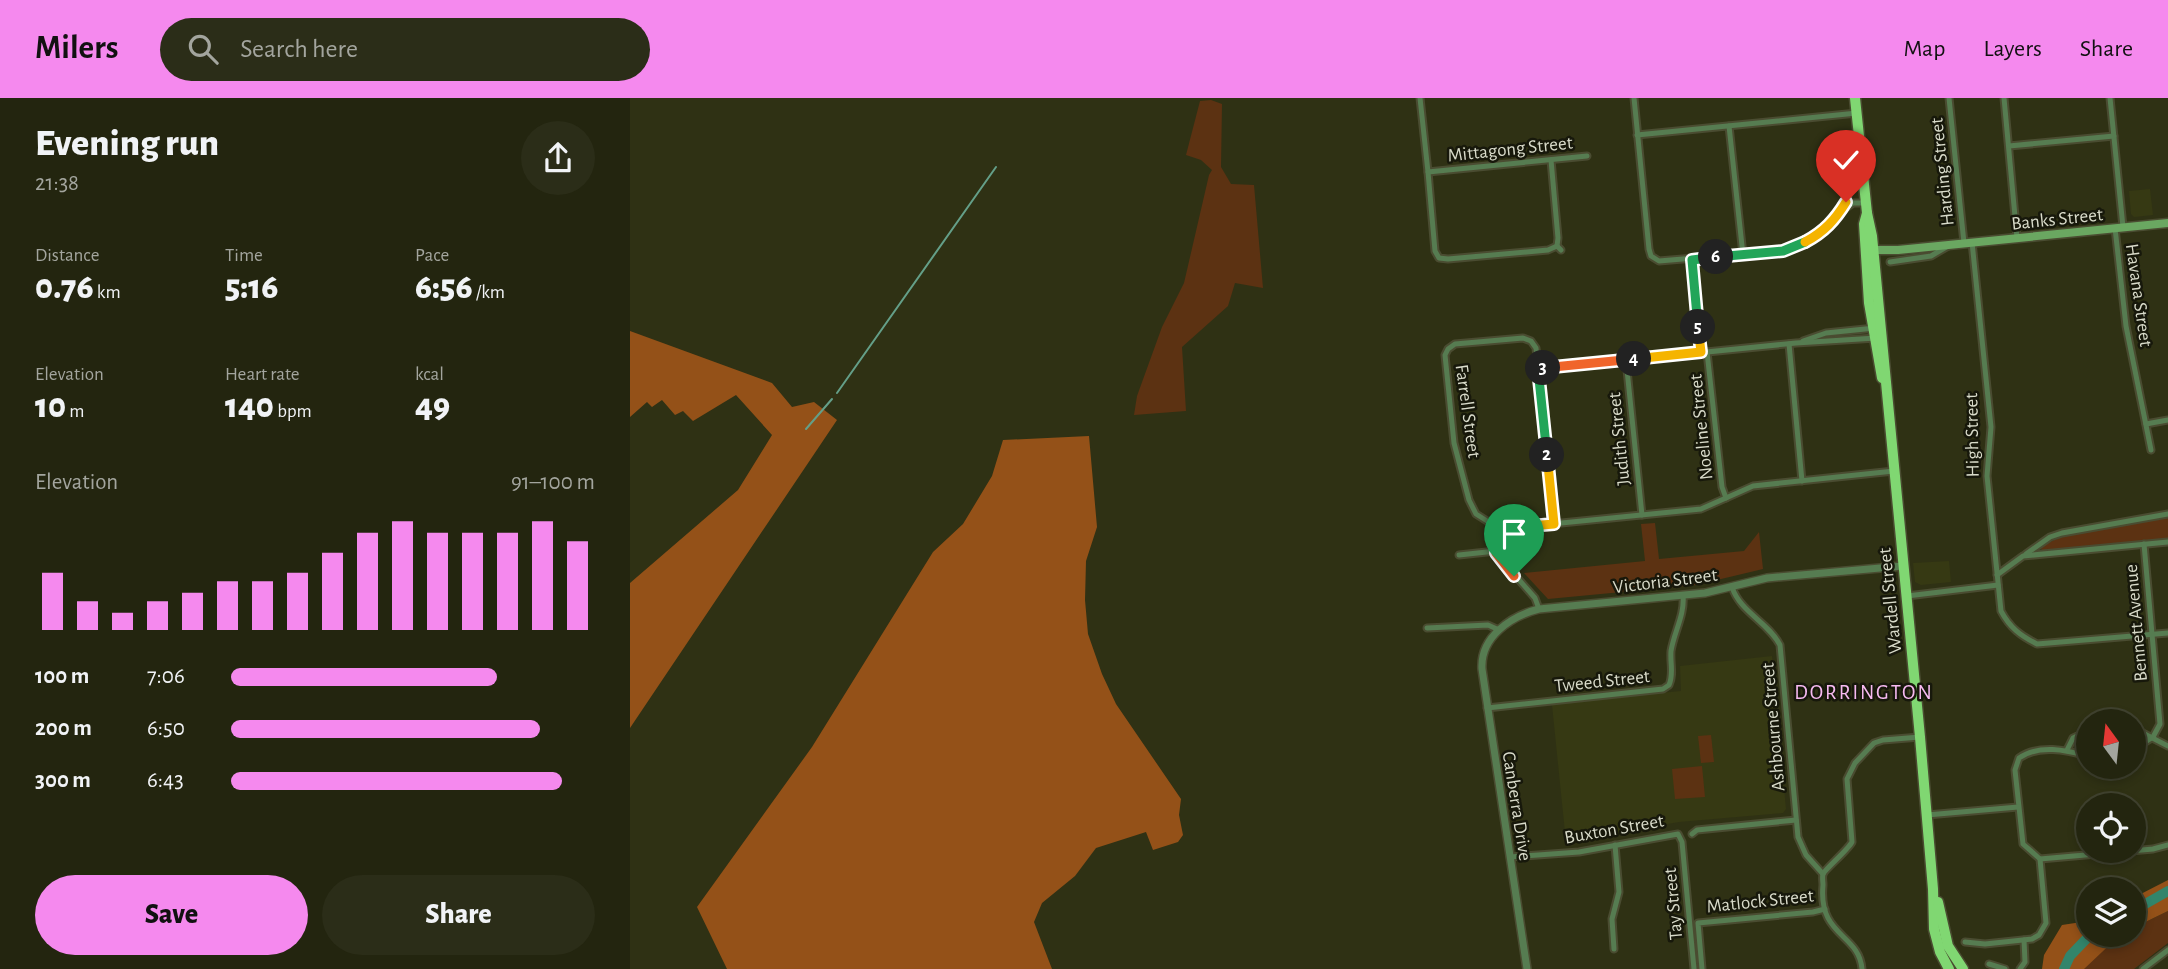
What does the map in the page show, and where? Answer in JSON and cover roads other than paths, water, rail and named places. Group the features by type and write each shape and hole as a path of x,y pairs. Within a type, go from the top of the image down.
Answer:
{"highway":[{"name":"Wardell Street","path":"1855,98 1866,208 1871,224 1870,253 1877,333 1894,471 1920,737 1934,929 1945,966"},
{"name":"Wardell Street","path":"1933,889 1948,946 1963,969"}],"main road":[{"name":"Banks Street","path":"1870,253 2168,223"}],"street":[{"name":"Mittagong Street","path":"1420,98 1428,173 1587,156"},
{"path":"1634,98 1648,249 1654,259 1663,262 1783,251 1795,247 1822,233 1840,212 1857,177 1863,171"},
{"name":"Harding Street","path":"1949,98 1968,243"},
{"path":"2004,98 2017,237"},
{"name":"Havana Street","path":"2110,98 2126,326 2151,450"},
{"path":"1637,135 1857,113"},
{"path":"1729,126 1743,255"},
{"path":"2009,146 2114,136"},
{"path":"1428,173 1435,251 1439,258 1548,250 1559,248 1551,160"},
{"path":"1840,212 1853,204 1866,208"},
{"name":"High Street","path":"1968,243 1991,427 1987,476 1998,585 2001,611 2007,623 2020,635 2037,644 2168,633"},
{"name":"Banks Street","path":"1890,262 1931,256 1950,244"},
{"name":"Noeline Street","path":"1692,260 1721,483 1726,498"},
{"path":"1538,369 1877,333"},
{"path":"1793,343 1823,334 1877,333"},
{"name":"Farrell Street","path":"1495,526 1476,514 1469,500 1454,443 1446,353 1455,344 1525,338 1534,344 1538,369 1554,524"},
{"path":"1793,343 1802,481"},
{"name":"Judith Street","path":"1626,360 1642,515"},
{"path":"2146,424 2168,420"},
{"path":"1539,609 1535,598 1499,558 1496,551 1495,526 1505,528 1554,524 1701,509 1753,486 1894,471"},
{"path":"1997,575 2049,538 2062,533 2168,514"},
{"path":"2023,556 2168,542"},
{"name":"Bennett Avenue","path":"2144,544 2160,724 2151,738"},
{"path":"1459,555 1496,551"},
{"name":"Victoria Street","path":"1486,649 1499,630 1539,609 1683,595 1766,578 1903,566"},
{"path":"1906,596 1998,585"},
{"name":"Ashbourne Street","path":"1732,587 1737,601 1776,637 1780,645 1796,820 1801,846 1823,874"},
{"name":"Tweed Street","path":"1487,708 1653,690 1669,685 1673,674 1672,649 1683,607 1683,595"},
{"path":"1427,628 1488,625 1499,630"},
{"name":"Canberra Drive","path":"1486,649 1482,664 1487,708 1527,969"},
{"path":"2146,735 2168,746"},
{"path":"1862,969 1861,956 1832,926 1825,909 1823,874 1852,842 1847,779 1855,763 1874,743 1920,737"},
{"path":"2067,750 2072,739 2076,737"},
{"path":"2146,741 2151,738"},
{"path":"1965,942 1985,944 2025,940 2039,935 2046,923 2040,859 2023,844 2015,768 2019,758 2032,752 2067,750 2076,753"},
{"path":"1927,815 2018,807"},
{"name":"Buxton Street","path":"1692,834 1696,830 1796,820"},
{"name":"Buxton Street","path":"1510,857 1580,852 1675,833 1680,836"},
{"name":"Tay Street","path":"1680,836 1694,969"},
{"path":"1614,950 1612,919 1619,892 1615,845"},
{"path":"2040,859 2153,849 2168,845"},
{"name":"Matlock Street","path":"1698,923 1825,909"},
{"name":"Tay Street","path":"1698,923 1702,969"},
{"path":"2020,969 2025,962 2025,940"},
{"path":"2143,969 2168,950"},
{"path":"1989,964 2005,969"}],"waterway":[{"path":"837,393 996,167"},
{"path":"806,429 832,399"},
{"path":"2146,904 2168,891"},
{"path":"2064,969 2070,956 2079,947"}],"district":[{"name":"DORRINGTON","path":"1864,692"}]}
